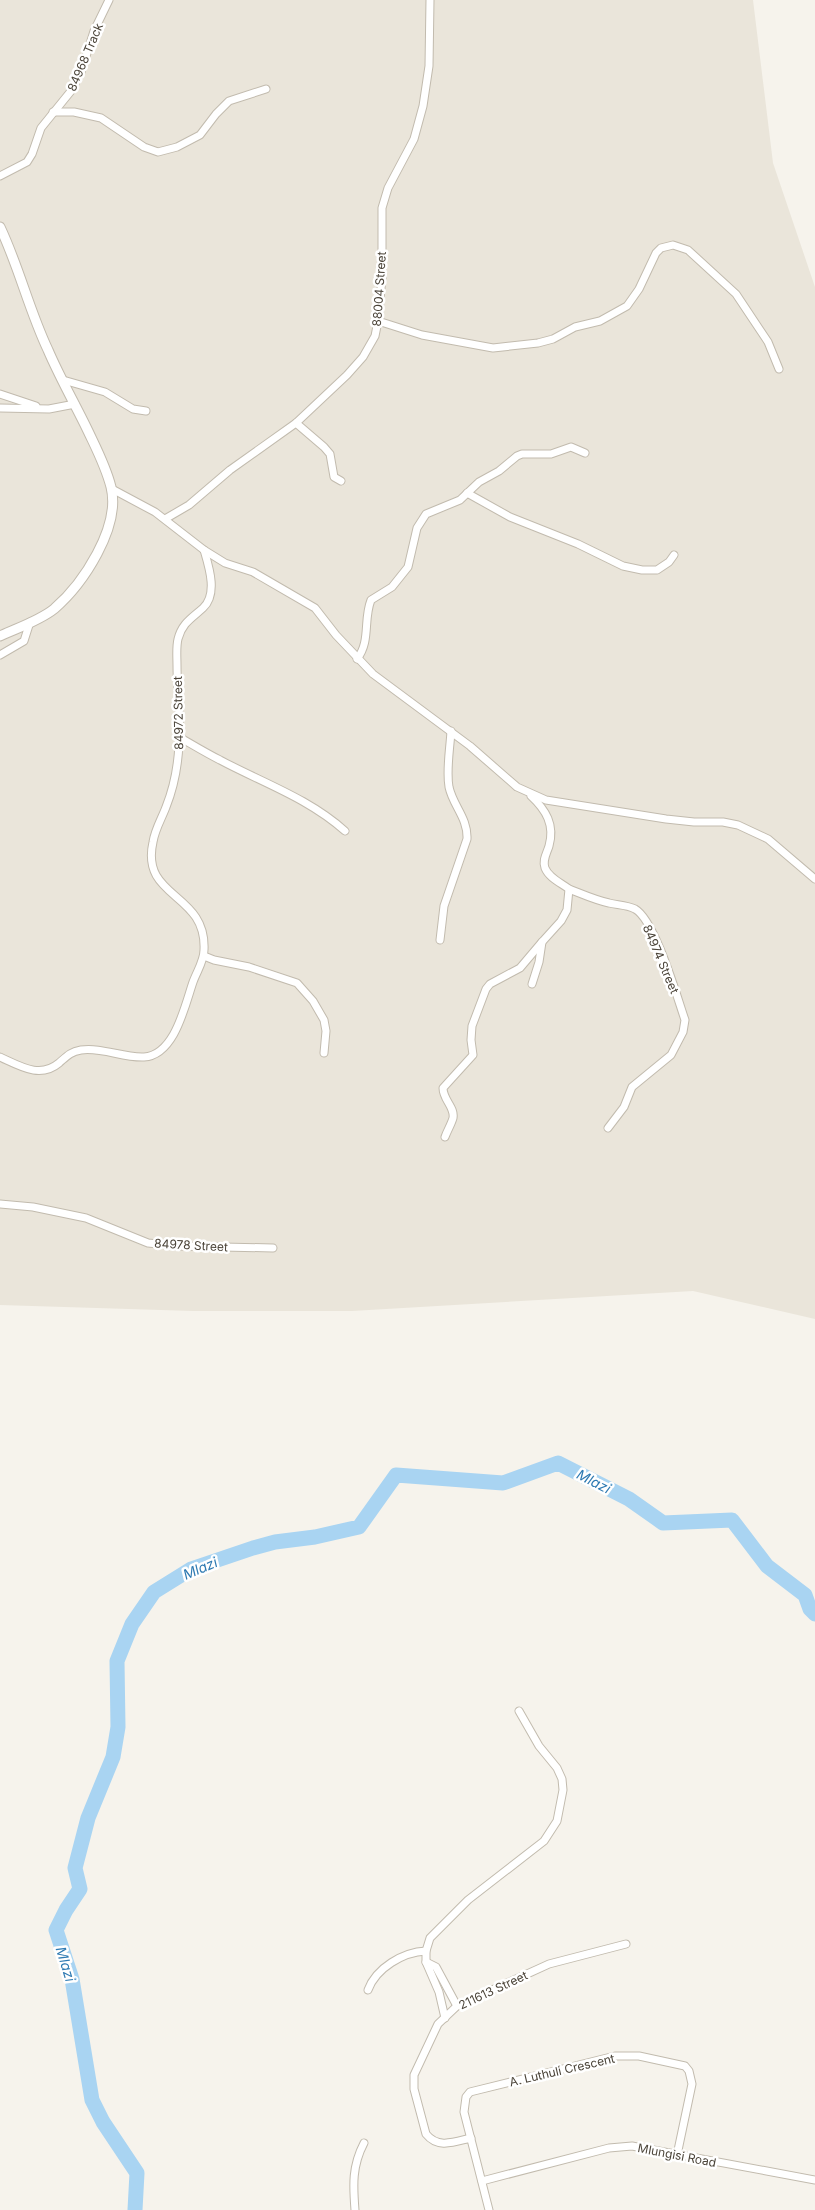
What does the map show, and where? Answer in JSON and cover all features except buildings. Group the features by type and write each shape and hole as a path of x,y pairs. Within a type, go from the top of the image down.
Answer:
{"street":[{"name":"84968 Track","path":"0,176 27,162 32,154 41,128 71,91 81,72 94,31 109,0"},
{"name":"88004 Street","path":"164,518 190,506 230,470 296,424 347,375 363,357 375,336 382,278 382,208 388,188 414,139 423,106 429,66 430,0"},
{"path":"53,112 74,112 101,118 144,146 158,152 177,147 200,135 229,101 266,89"},
{"path":"0,227 11,251 47,348 106,468 112,489 112,519 94,558 72,592 52,610 0,636"},
{"path":"378,321 422,335 493,348 538,343 553,339 575,327 600,321 627,306 639,289 656,253 661,248 673,245 688,250 736,294 768,342 778,369"},
{"path":"63,380 105,392 133,409 146,411"},
{"path":"0,394 26,404 48,409"},
{"path":"0,408 48,409 75,404"},
{"path":"296,424 330,454 334,477 341,481"},
{"path":"357,659 363,652 366,642 368,611 371,600 392,587 408,567 415,535 420,521 426,514 460,500 479,482 499,472 517,456 522,454 551,454 571,447 585,453"},
{"path":"112,489 135,500 164,518 204,550 224,563 253,572 306,601 315,608 357,659 373,674 451,731 503,777 529,794 546,800 605,810 694,822 723,822 738,825 768,839 815,879"},
{"path":"467,493 510,517 578,544 624,566 642,570 657,570 669,562 674,555"},
{"name":"84972 Street","path":"204,550 210,577 210,599 205,606 187,619 177,640 179,737 175,778 167,806 152,843 154,872 162,885 183,902 197,916 202,925 204,956"},
{"path":"0,655 24,641 30,622"},
{"path":"440,940 444,906 467,839 466,821 450,788 448,779 451,731"},
{"path":"179,737 221,760 295,795 334,821 345,831"},
{"name":"84974 Street","path":"529,794 546,811 549,819 551,835 550,845 544,860 546,870 552,878 569,889 604,902 630,907 639,912 649,925 658,945 684,1020 683,1032 671,1055 632,1088 624,1107 608,1128"},
{"path":"445,1137 453,1116 452,1110 443,1094 443,1088 473,1055 471,1032 483,995 490,984 525,964 561,921 567,910 569,889"},
{"path":"532,984 539,962 542,942"},
{"path":"0,1058 31,1071 46,1071 59,1063 70,1052 82,1050 96,1050 144,1057 152,1055 171,1038 180,1020 204,956 214,960 249,966 298,983 313,1001 324,1020 326,1030 324,1053"},
{"name":"84978 Street","path":"0,1204 33,1207 86,1218 148,1243 177,1246 273,1248"},
{"path":"445,2018 439,1992 426,1962 426,1951 430,1938 468,1900 544,1841 557,1821 563,1790 562,1779 557,1768 539,1746 519,1711"},
{"name":"211613 Street","path":"471,2138 442,2144 431,2140 426,2134 414,2089 414,2074 420,2057 438,2024 457,2006 549,1964 626,1944"},
{"path":"368,1990 371,1980 382,1970 411,1953 426,1951"},
{"path":"426,1962 436,1967 457,2006"},
{"name":"A. Luthuli Crescent","path":"489,2210 464,2112 466,2097 470,2092 615,2056 639,2056 685,2066 691,2077 692,2084 677,2155"},
{"path":"355,2210 353,2176 357,2157 364,2143"},
{"name":"Mlungisi Road","path":"482,2182 620,2146 646,2148 815,2180"}],"shaded area":[{"path":"0,0 753,0 773,163 815,287 815,1319 693,1291 352,1311 193,1311 0,1305"}],"waterway":[{"name":"Mlazi","path":"135,2210 137,2173 103,2122 92,2100 72,1979 56,1930 80,1889 75,1868 88,1818 113,1757 118,1727 117,1661 132,1624 154,1592 191,1569 253,1548 275,1542 315,1537 359,1527 396,1475 503,1483 558,1463 629,1499 663,1523 732,1520 767,1566 805,1595 810,1609 815,1614"}]}
